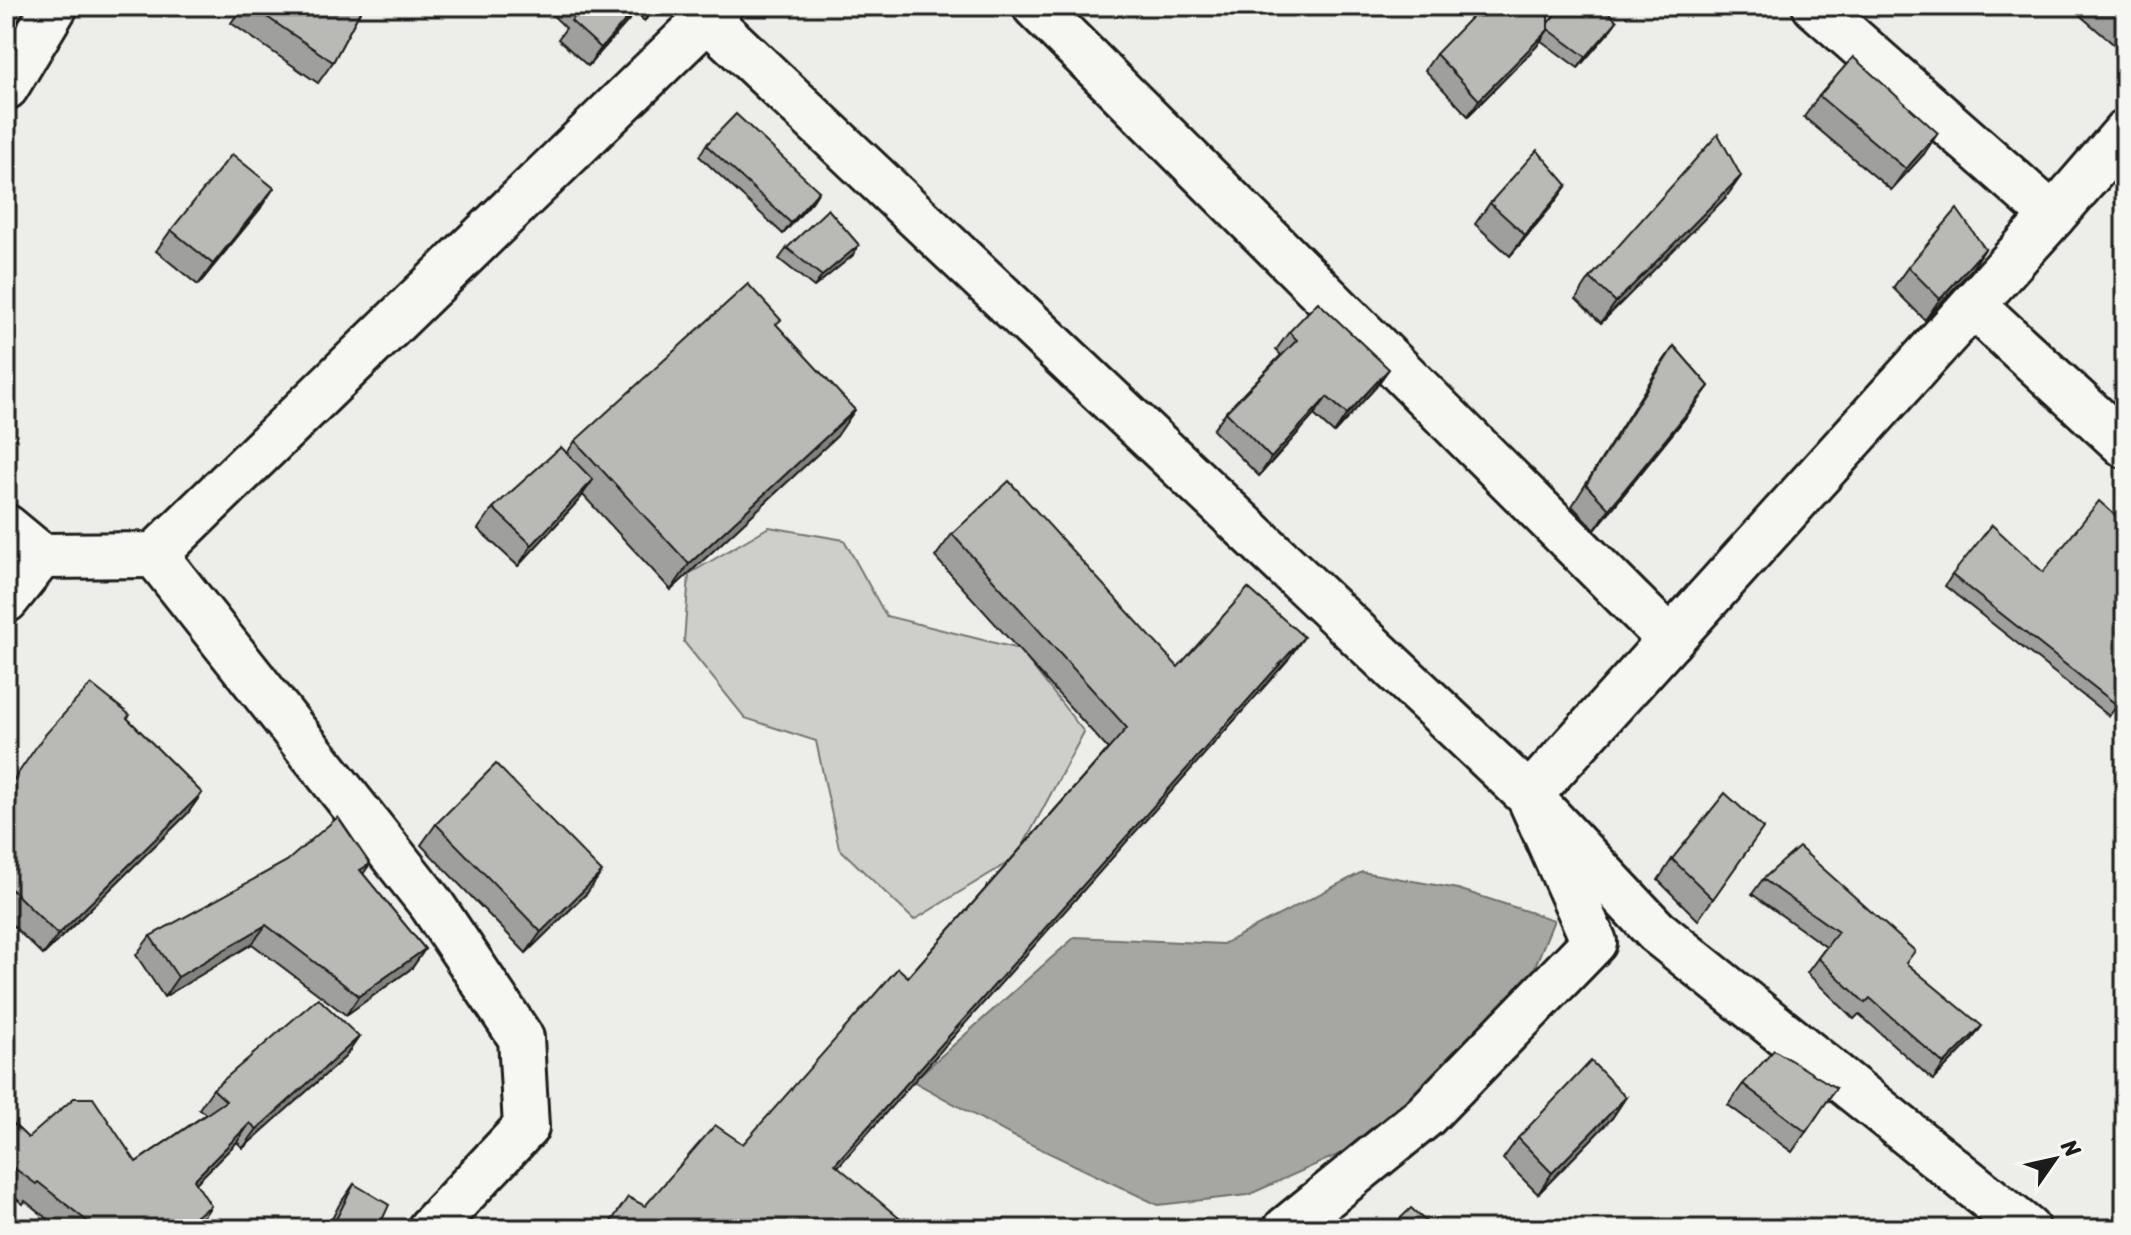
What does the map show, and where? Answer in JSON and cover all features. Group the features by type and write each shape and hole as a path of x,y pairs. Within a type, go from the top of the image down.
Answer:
{"street":[{"path":"6,87 55,6"},
{"path":"1035,6 1670,640"},
{"path":"1815,6 2053,216"},
{"path":"6,527 41,556 155,555 714,12 1529,796 1656,931 2027,1229"},
{"path":"1529,796 2125,133"},
{"path":"1973,305 2125,445"},
{"path":"155,555 432,905 521,1038 526,1127 430,1229"},
{"path":"6,600 41,556"},
{"path":"1286,1229 1425,1116 1594,942 1529,796"}],"shaded area":[{"path":"769,527 844,540 886,616 1019,649 1084,732 1017,857 914,920 839,848 816,741 745,718 684,642 689,574"},
{"path":"1362,872 1458,889 1554,920 1527,986 1366,1142 1248,1195 1158,1205 1007,1133 913,1081 1075,937 1223,944"}],"building":[{"path":"6,6 27,6 6,41"},
{"path":"251,6 363,6 333,62"},
{"path":"575,6 638,6 601,48 571,21 580,10"},
{"path":"1482,6 1548,6 1548,30 1479,100 1436,54"},
{"path":"1562,6 1602,6 1617,21 1586,57 1548,29 1548,23"},
{"path":"2108,6 2125,6 2125,21"},
{"path":"1853,57 1938,133 1906,169 1819,96"},
{"path":"736,114 819,191 791,223 706,145"},
{"path":"1718,134 1741,176 1616,302 1590,278"},
{"path":"1537,150 1567,185 1525,235 1490,203"},
{"path":"232,154 274,188 213,264 171,230"},
{"path":"828,209 859,245 822,276 787,248"},
{"path":"1957,209 1985,249 1940,299 1908,267"},
{"path":"748,284 781,320 776,324 855,410 689,564 575,441"},
{"path":"1318,302 1389,369 1347,414 1327,397 1271,458 1226,412 1297,340 1289,332"},
{"path":"1674,346 1709,386 1609,509 1586,485"},
{"path":"561,447 593,480 532,545 493,508"},
{"path":"1009,481 1178,667 1248,588 1304,637 835,1164 912,1229 606,1229 628,1197 645,1206 715,1125 743,1144 898,968 908,977 1127,728 952,534"},
{"path":"2099,501 2125,524 2125,695 2117,705 1952,575 1992,525 2043,572"},
{"path":"91,684 130,715 127,718 202,793 58,935 6,884 6,791 43,737"},
{"path":"496,764 602,872 541,932 436,824"},
{"path":"1725,793 1763,828 1713,899 1672,859"},
{"path":"338,817 370,864 360,870 425,949 359,996 266,925 178,977 150,936 287,861"},
{"path":"1799,847 1915,951 1906,963 1982,1026 1944,1064 1870,998 1865,1003 1818,958 1838,932 1763,879"},
{"path":"318,998 359,1037 257,1129 250,1123 194,1180 211,1206 176,1229 97,1229 38,1182 36,1184 6,1162 6,1117 28,1138 74,1098 93,1098 136,1162 226,1101 213,1089"},
{"path":"1774,1050 1836,1088 1806,1132 1743,1084"},
{"path":"1591,1061 1626,1097 1552,1173 1518,1138"},
{"path":"354,1184 389,1205 378,1229 331,1229"},
{"path":"1411,1208 1434,1229 1389,1229"}]}
